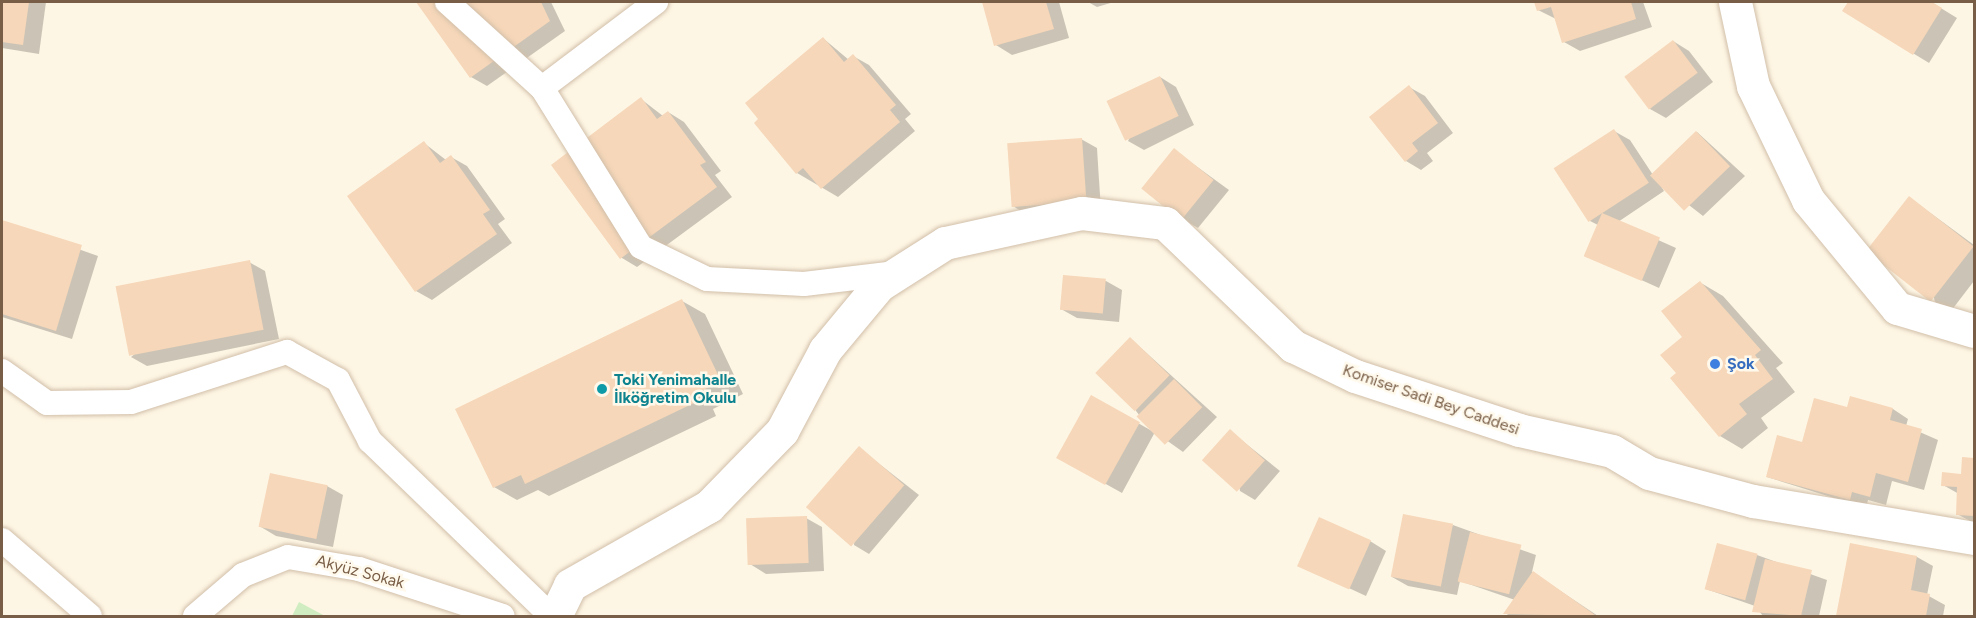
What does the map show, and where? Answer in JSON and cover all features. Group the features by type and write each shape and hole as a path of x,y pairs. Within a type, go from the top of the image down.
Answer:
{"main road":[{"path":"1735,2 1754,86 1808,200 1897,308 1974,332"},
{"name":"Komiser Sadi Bey Caddesi","path":"553,616 570,585 709,506 782,431 825,350 879,285 945,243 1082,213 1165,223 1293,346 1355,376 1519,430 1612,451 1649,473 1753,501 1974,538"}],"street":[{"path":"447,2 542,88 641,247 707,279 804,284 899,273"},
{"path":"542,88 656,2"},
{"path":"2,371 47,403 131,402 287,352 338,380 370,441 553,616"},
{"path":"2,540 90,616"},
{"name":"Akyüz Sokak","path":"195,616 243,575 288,557 359,569 503,616"}],"green space":[{"path":"299,602 325,616 292,616"}],"building":[{"path":"2,2 29,2 23,45 2,42"},
{"path":"416,2 541,2 550,21 470,78"},
{"path":"982,2 1046,2 1054,29 994,46"},
{"path":"1534,2 1631,2 1636,19 1562,43 1551,7 1537,11"},
{"path":"1848,2 1932,2 1942,8 1913,55 1842,11"},
{"path":"823,37 844,62 853,54 896,105 890,110 900,122 821,189 803,168 796,174 754,123 758,119 745,103"},
{"path":"1673,40 1698,73 1649,109 1624,77"},
{"path":"1160,76 1179,116 1125,141 1107,101"},
{"path":"1409,85 1438,123 1412,143 1418,151 1405,162 1369,117"},
{"path":"641,97 657,119 668,111 706,162 700,165 717,187 620,259 551,165"},
{"path":"1614,129 1649,183 1588,222 1554,168"},
{"path":"1696,131 1730,166 1684,211 1650,175"},
{"path":"1082,138 1086,202 1012,207 1007,143"},
{"path":"424,141 440,163 451,155 490,210 483,214 497,234 415,292 347,196"},
{"path":"1174,148 1214,180 1181,221 1141,188"},
{"path":"1909,196 1974,246 1931,302 1866,251"},
{"path":"1602,213 1660,238 1642,281 1584,256"},
{"path":"2,220 82,245 56,331 2,314"},
{"path":"250,260 264,330 129,356 116,286"},
{"path":"1063,275 1106,279 1103,314 1060,310"},
{"name":"Şok","path":"1700,281 1761,350 1755,355 1773,379 1739,404 1747,414 1719,437 1670,378 1676,373 1660,355 1682,337 1661,311"},
{"name":"Toki Yenimahalle İlköğretim Okulu","path":"682,299 721,381 691,396 694,403 525,484 521,475 493,488 455,409"},
{"path":"1130,337 1170,375 1135,411 1095,373"},
{"path":"1174,379 1202,407 1165,445 1137,416"},
{"path":"1091,395 1140,422 1105,485 1056,458"},
{"path":"1850,396 1893,408 1890,420 1922,429 1908,482 1876,473 1870,497 1852,492 1850,500 1766,477 1777,435 1802,442 1814,398 1847,407"},
{"path":"1230,429 1265,460 1237,492 1202,460"},
{"path":"859,446 904,485 851,546 806,507"},
{"path":"1962,457 1974,458 1974,516 1956,515 1957,487 1941,486 1942,472 1961,474"},
{"path":"270,473 328,485 316,539 259,527"},
{"path":"1403,514 1453,524 1441,587 1391,577"},
{"path":"807,516 809,563 748,565 746,518"},
{"path":"1319,517 1371,540 1349,590 1297,566"},
{"path":"1470,532 1521,545 1509,594 1458,581"},
{"path":"1717,543 1758,554 1745,600 1705,589"},
{"path":"1850,543 1917,556 1911,590 1930,594 1926,616 1836,616"},
{"path":"1765,559 1812,570 1801,616 1752,612"},
{"path":"1533,571 1595,615 1503,614"}],"place":[{"name":"Şok","path":"1715,364"},
{"name":"Toki Yenimahalle İlköğretim Okulu","path":"602,389"}]}
